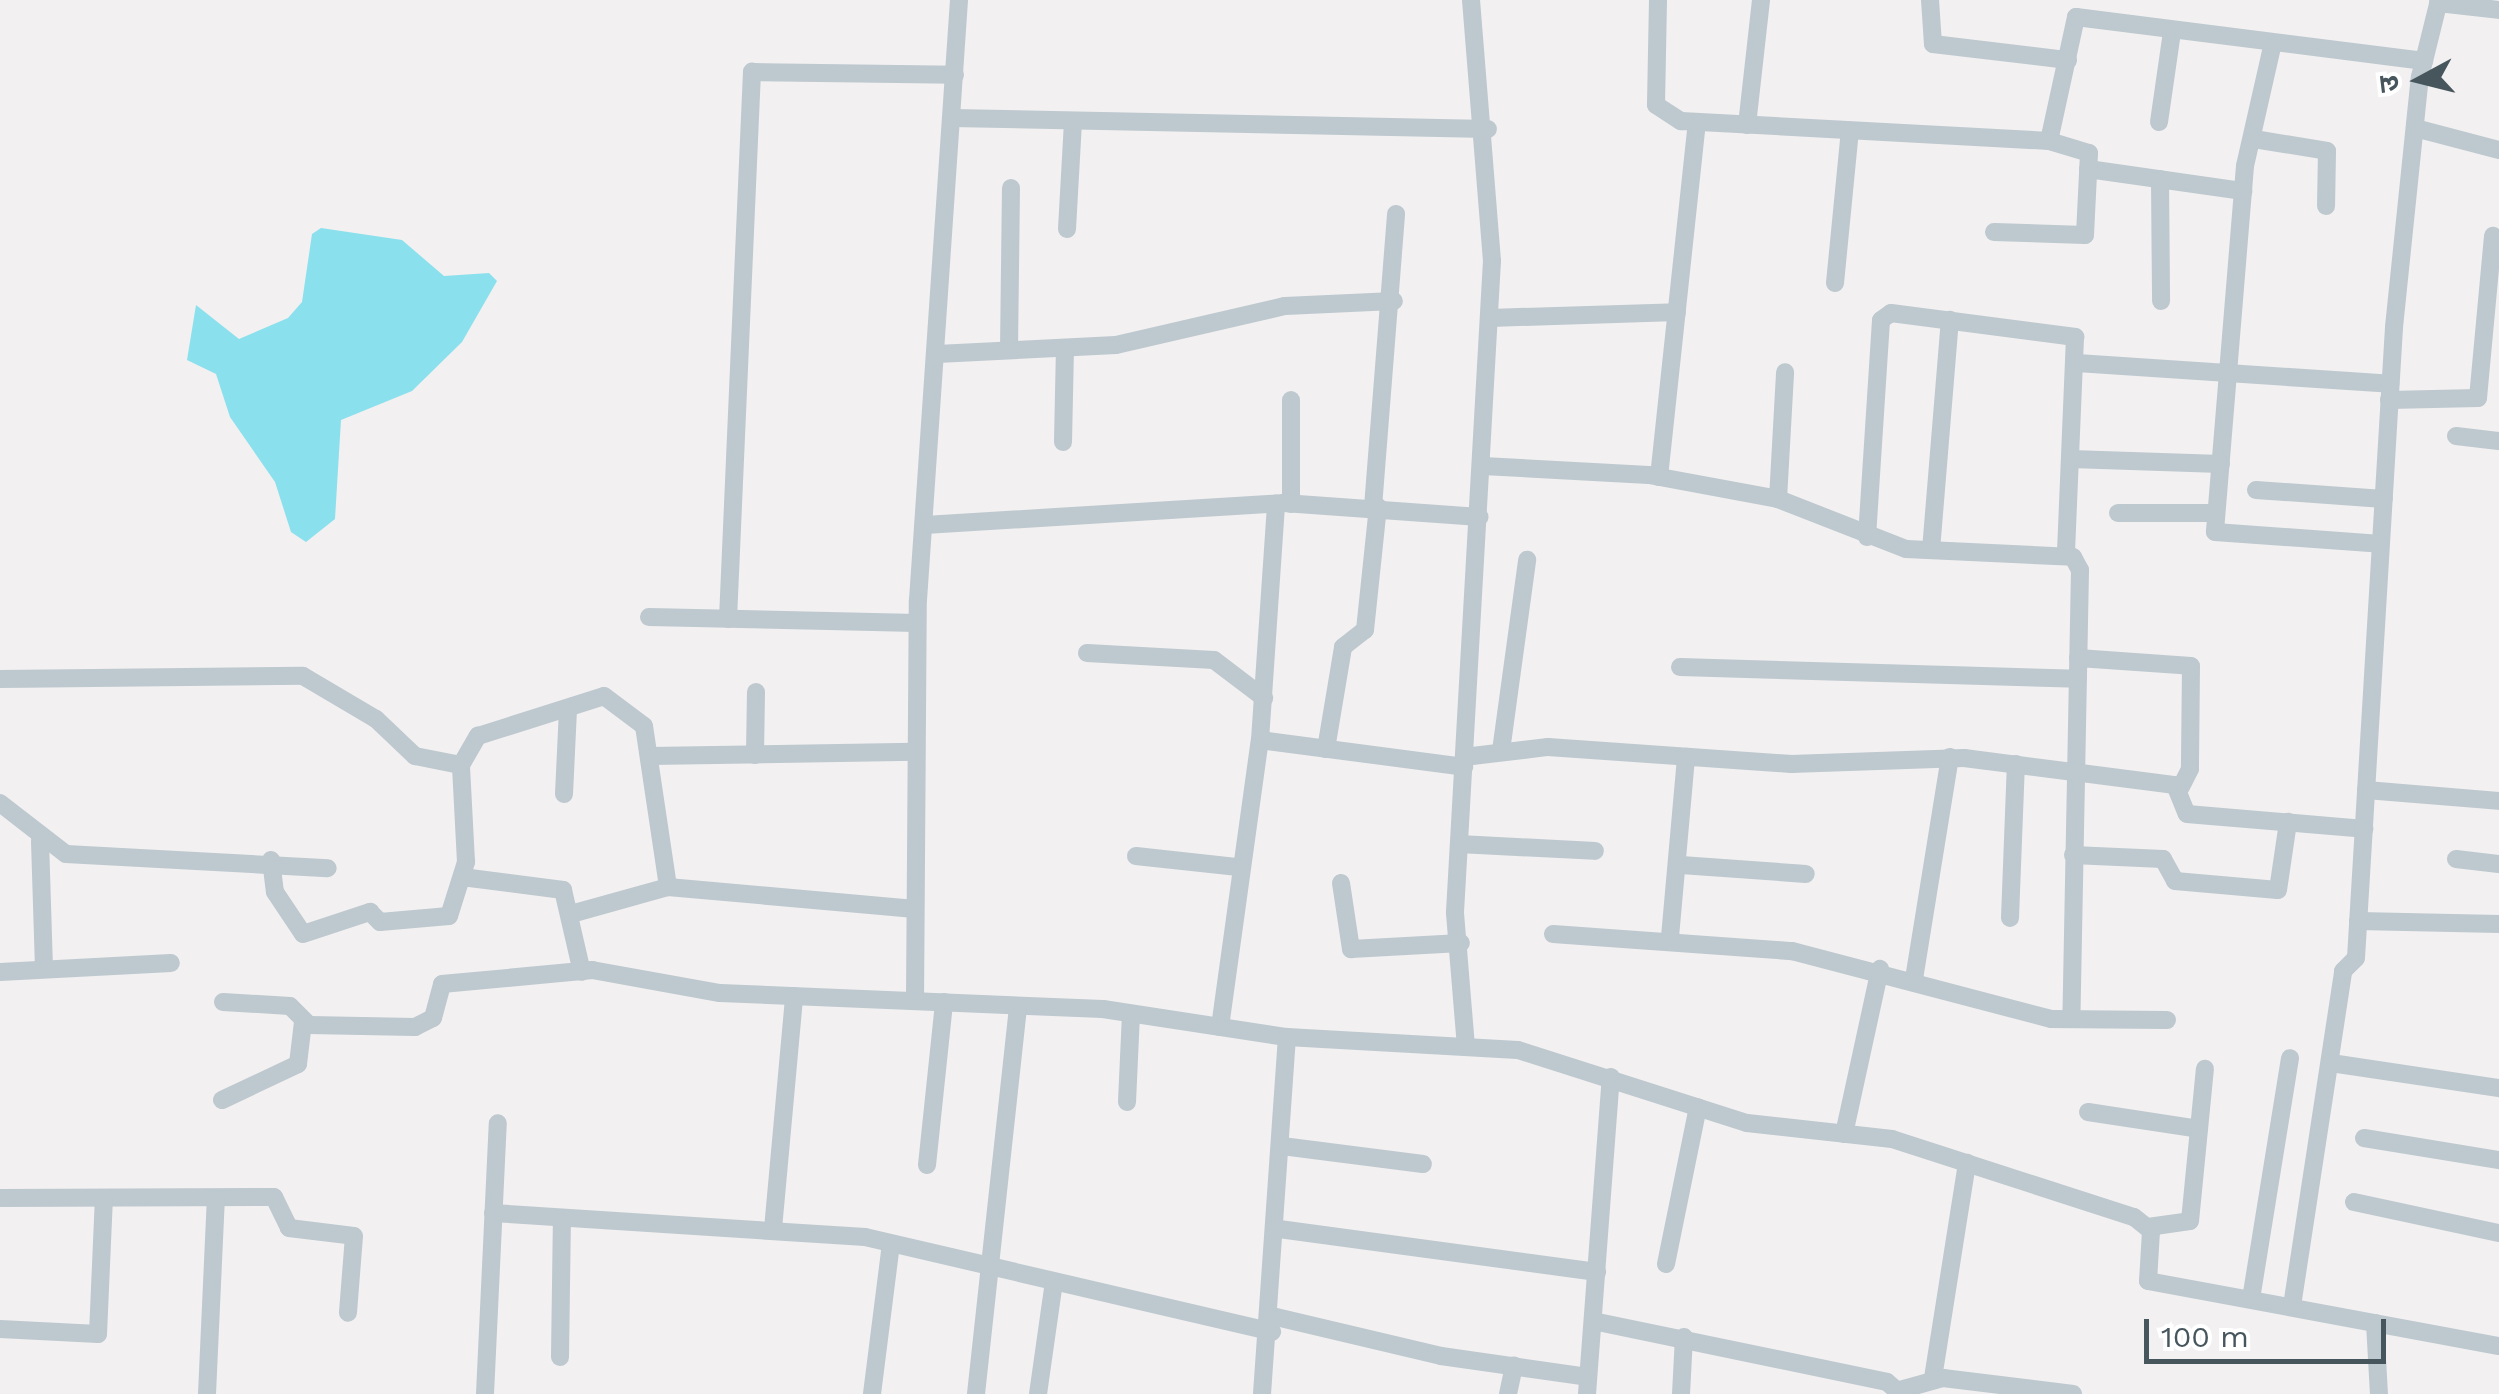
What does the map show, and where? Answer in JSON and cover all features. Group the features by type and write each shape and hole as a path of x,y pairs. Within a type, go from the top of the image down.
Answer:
{"street":[{"path":"914,1001 917,623 960,0"},
{"path":"1466,1047 1459,844 1490,318 1488,128 1471,0"},
{"path":"1658,0 1658,113 1697,122 2049,142 2086,148 2088,169 2081,238 1994,232"},
{"path":"1748,125 1761,0"},
{"path":"1930,0 1934,44 2068,60"},
{"path":"2292,1306 2358,922 2390,392 2424,61 2438,2 2499,10"},
{"path":"2049,142 2076,16 2272,47 2424,61"},
{"path":"2159,122 2172,32"},
{"path":"2272,47 2243,191 2216,512 2224,538 2381,544"},
{"path":"728,619 752,72 955,75"},
{"path":"952,118 1488,128"},
{"path":"1067,229 1073,122"},
{"path":"1659,477 1697,122"},
{"path":"2415,128 2499,150"},
{"path":"1835,283 1850,131"},
{"path":"2254,140 2327,150 2326,206"},
{"path":"2088,169 2243,191"},
{"path":"2160,179 2161,301"},
{"path":"1009,350 1011,188"},
{"path":"1326,749 1343,647 1365,630 1394,301 1396,214"},
{"path":"2077,363 2230,373 2478,398 2493,236"},
{"path":"938,354 1065,348 1285,306 1394,301"},
{"path":"1490,318 1677,312"},
{"path":"1866,537 1881,320 1891,313 2070,336 2077,363 2066,555"},
{"path":"1931,550 1950,320"},
{"path":"1062,442 1065,348"},
{"path":"1778,499 1784,372"},
{"path":"1220,1027 1238,867 1260,740 1291,400"},
{"path":"2456,436 2499,441"},
{"path":"2071,459 2221,464"},
{"path":"1483,466 1659,477 1778,499 1866,537 1931,550 2066,555 2080,570 2071,1019"},
{"path":"2256,490 2384,498"},
{"path":"925,524 1283,504 1376,507 1479,517"},
{"path":"2118,513 2216,512"},
{"path":"1501,751 1527,560"},
{"path":"650,617 917,623"},
{"path":"1086,653 1214,660 1264,698"},
{"path":"2078,658 2191,666 2190,770 2181,787 2187,814 2364,828"},
{"path":"1680,667 2078,679"},
{"path":"0,679 303,676 376,719 415,756 462,765"},
{"path":"755,755 756,692"},
{"path":"271,860 275,892 302,934 370,912 380,922 444,918 462,877 462,765 488,729 604,696 640,720 650,756 668,887"},
{"path":"564,794 568,708"},
{"path":"1260,740 1464,762 1501,751 1686,757 1950,758 2181,787"},
{"path":"650,756 916,752"},
{"path":"1670,937 1681,865 1686,757"},
{"path":"1914,978 1950,758"},
{"path":"2010,918 2016,764"},
{"path":"2366,790 2499,801"},
{"path":"0,803 40,841 66,854 271,860 328,868"},
{"path":"2073,855 2163,859 2175,881 2278,890 2288,822"},
{"path":"40,841 44,966"},
{"path":"1459,844 1595,851"},
{"path":"1136,856 1238,867"},
{"path":"2456,859 2499,864"},
{"path":"1681,865 1806,874"},
{"path":"462,877 559,888 570,914 582,972"},
{"path":"1340,883 1352,950 1461,943"},
{"path":"570,914 668,887 915,909"},
{"path":"2358,922 2499,924"},
{"path":"1553,934 1670,937 1880,969 2071,1019 2167,1020"},
{"path":"0,972 44,966 171,963"},
{"path":"1844,1134 1880,969"},
{"path":"303,1022 415,1027 433,1018 442,984 582,972 794,996 1132,1014 1287,1036 1518,1050 1746,1123 1844,1134 1967,1164 2148,1227 2190,1222 2205,1068"},
{"path":"773,1229 794,996"},
{"path":"222,1100 298,1064 303,1022 290,1006 223,1002"},
{"path":"928,1165 944,1002"},
{"path":"976,1394 1018,1006"},
{"path":"1126,1102 1132,1014"},
{"path":"1262,1394 1279,1229 1287,1036"},
{"path":"2251,1299 2290,1058"},
{"path":"2331,1064 2499,1088"},
{"path":"493,1213 773,1229 891,1244 1053,1288 1514,1366 1588,1385 1611,1078"},
{"path":"1666,1264 1698,1107"},
{"path":"2088,1112 2199,1129"},
{"path":"485,1394 498,1123"},
{"path":"2364,1138 2499,1160"},
{"path":"1282,1146 1424,1164"},
{"path":"1933,1378 1967,1164"},
{"path":"0,1198 274,1197 288,1228 352,1233 348,1313"},
{"path":"0,1329 98,1334 104,1198"},
{"path":"208,1394 216,1198"},
{"path":"2354,1202 2499,1233"},
{"path":"560,1358 562,1218"},
{"path":"2148,1227 2148,1281 2499,1346"},
{"path":"1279,1229 1596,1272"},
{"path":"872,1394 891,1244"},
{"path":"1038,1394 1053,1288"},
{"path":"1593,1321 1684,1337 1901,1392 1933,1378 2063,1393"},
{"path":"2375,1323 2379,1394"},
{"path":"1681,1394 1684,1337"},
{"path":"1508,1394 1514,1366"}],"water":[{"path":"321,228 402,240 444,276 489,273 497,281 462,342 412,391 341,420 335,519 306,542 291,532 275,482 230,417 216,374 187,360 196,305 239,339 288,318 302,302 312,234"}]}
